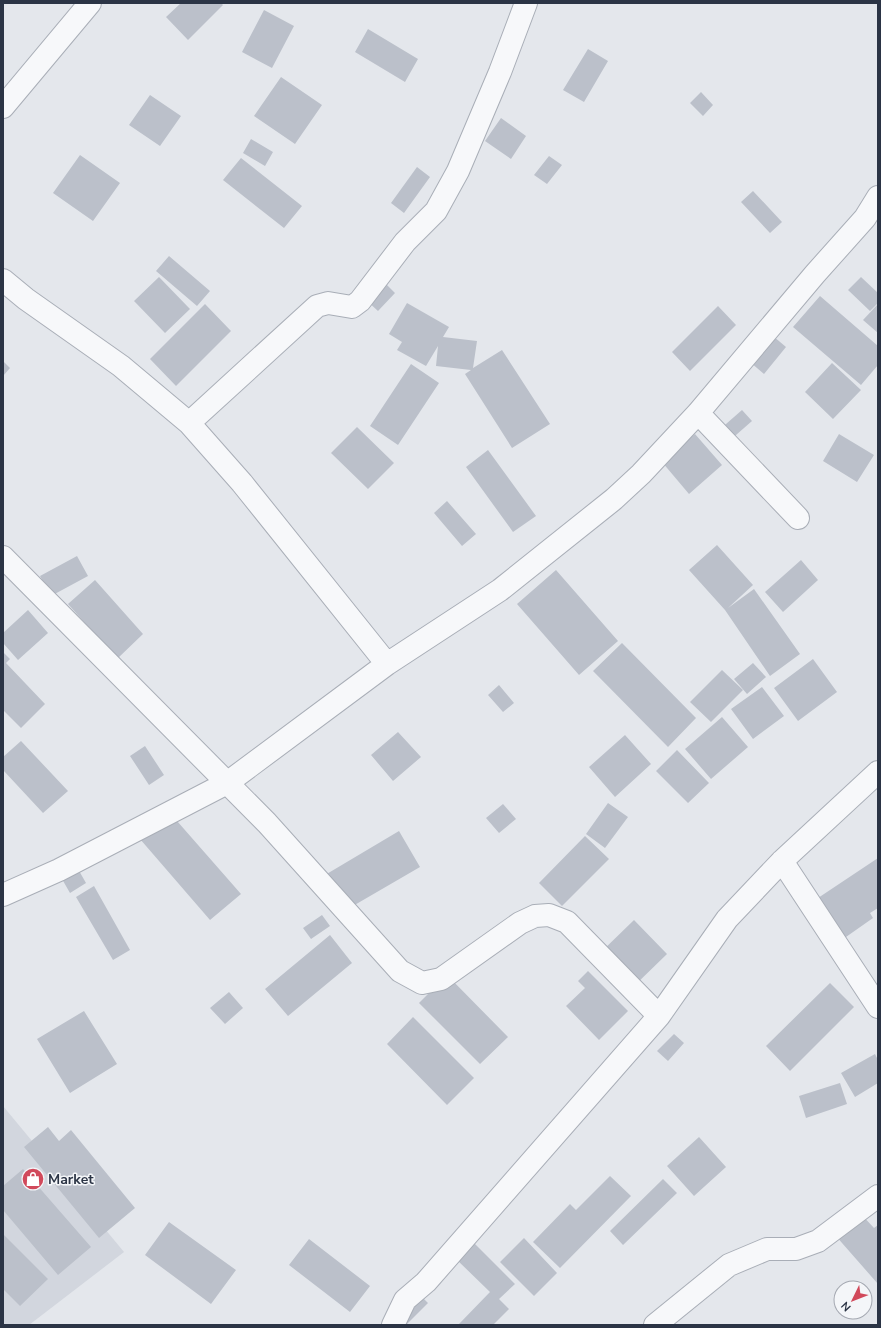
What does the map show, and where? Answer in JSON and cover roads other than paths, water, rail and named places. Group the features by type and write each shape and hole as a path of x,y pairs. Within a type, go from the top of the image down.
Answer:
{"street":[{"path":"3,107 90,3"},
{"path":"189,423 318,306 328,303 352,307 360,300 388,266 394,255 436,211 458,171 500,72 526,3"},
{"path":"3,895 59,870 228,783 387,664 500,590 614,499 641,474 698,412 815,274 865,218 878,197"},
{"path":"3,280 26,299 121,366 189,423 242,483 387,664"},
{"path":"698,412 798,518"},
{"path":"3,557 267,823 400,971 422,983 441,979 520,923 535,916 549,915 567,922 659,1016"},
{"path":"393,1325 405,1300 426,1282 659,1016 727,919 782,861 878,772"},
{"path":"782,861 878,1007"},
{"path":"655,1325 729,1265 767,1249 796,1249 818,1241 878,1196"}],"place":[{"name":"Market","path":"33,1179"}]}
